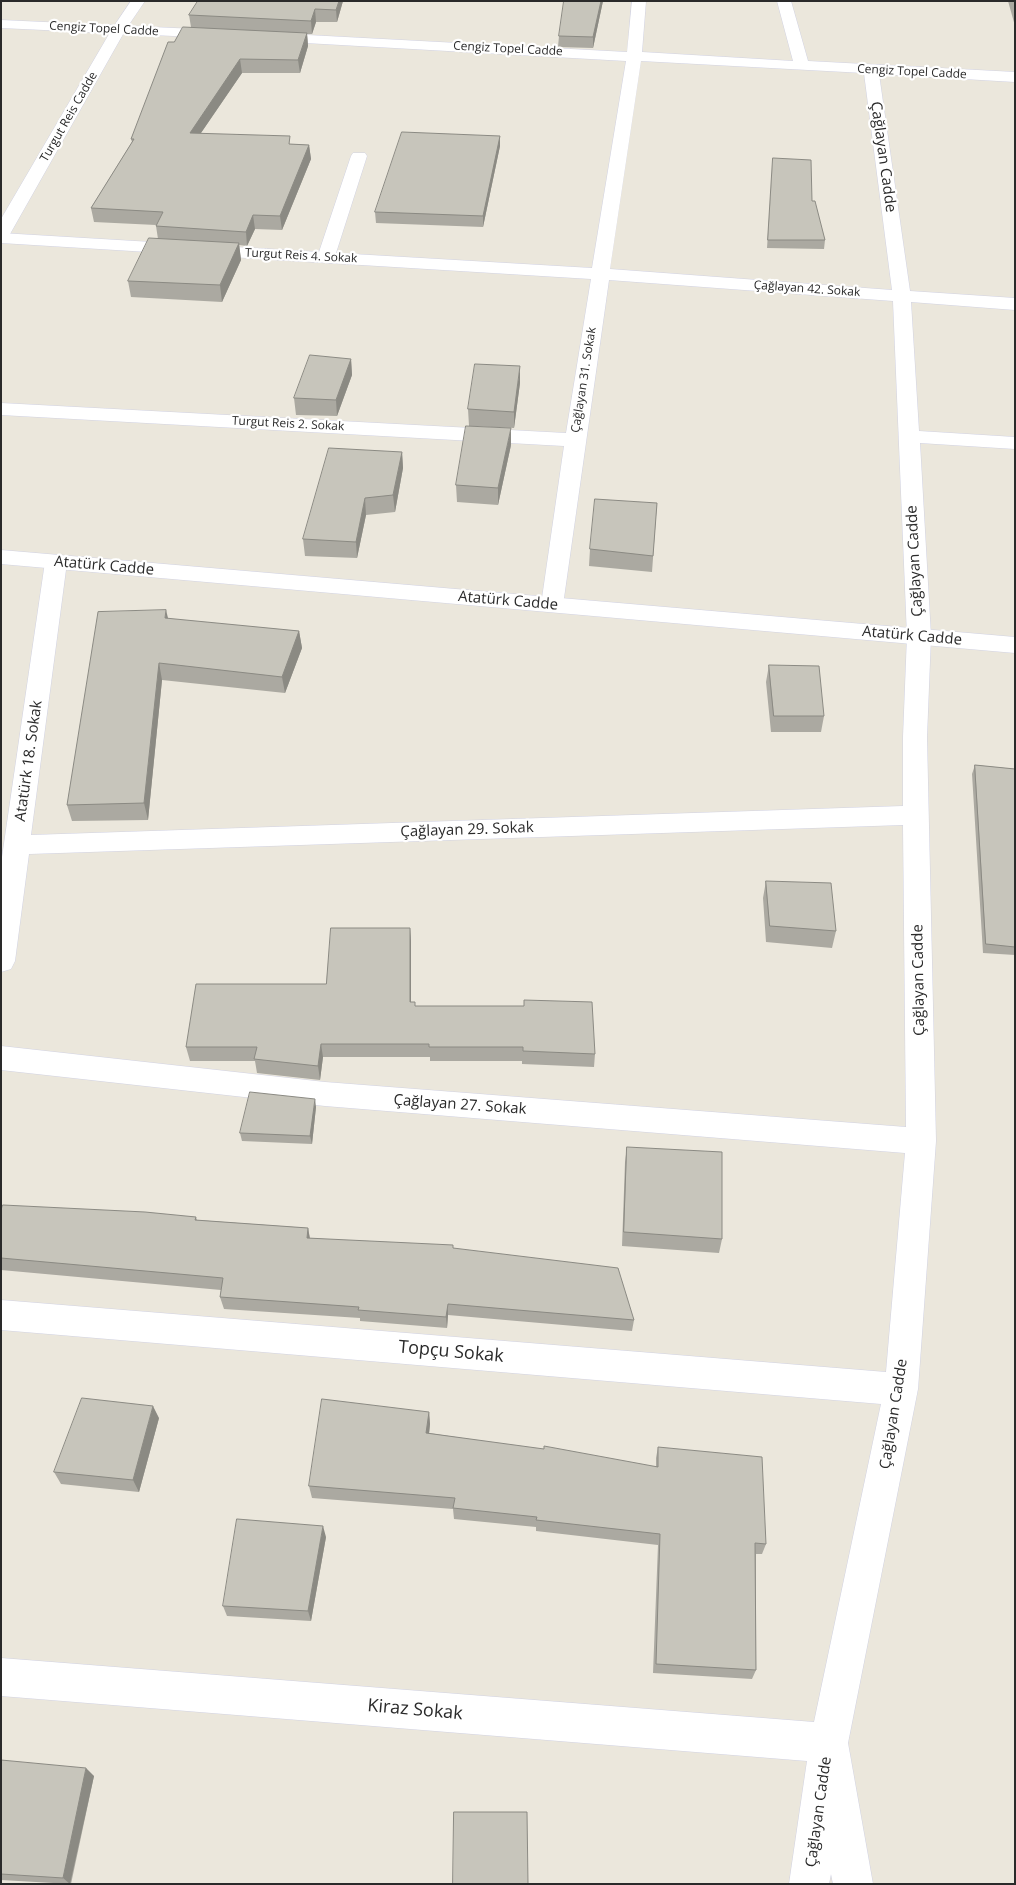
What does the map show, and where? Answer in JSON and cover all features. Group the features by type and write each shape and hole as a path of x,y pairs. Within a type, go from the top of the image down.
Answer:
{"street":[{"name":"Turgut Reis Cadde","path":"1,236 119,29 138,1"},
{"name":"Çağlayan 31. Sokak","path":"552,605 575,440 634,56 639,1"},
{"path":"784,1 802,66"},
{"name":"Cengiz Topel Cadde","path":"1,24 228,35"},
{"name":"Cengiz Topel Cadde","path":"258,36 1015,77"},
{"name":"Çağlayan Cadde","path":"809,1884 828,1743 901,1389 921,1141 915,737 919,636 902,296 871,70"},
{"path":"326,257 359,156"},
{"name":"Turgut Reis 4. Sokak","path":"1,236 600,274"},
{"name":"Çağlayan 42. Sokak","path":"600,274 1015,304"},
{"name":"Turgut Reis 2. Sokak","path":"1,409 575,440"},
{"path":"909,436 1015,443"},
{"name":"Atatürk Cadde","path":"1,558 1015,645"},
{"name":"Atatürk 18. Sokak","path":"2,950 17,845 12,805 56,562"},
{"name":"Çağlayan 29. Sokak","path":"17,845 916,815"},
{"name":"Çağlayan 27. Sokak","path":"1,1058 325,1094 921,1141"},
{"name":"Topçu Sokak","path":"1,1315 901,1389"},
{"name":"Kiraz Sokak","path":"1,1677 828,1743"},
{"path":"828,1743 853,1884"}],"building":[{"path":"198,1 339,1 336,10 315,9 311,21 189,15"},
{"path":"564,1 601,1 593,37 559,36"},
{"path":"183,27 307,33 298,60 240,59 190,133 290,136 289,144 309,145 280,216 253,215 246,232 156,226 163,212 91,208 134,139 131,139 168,42 174,42"},
{"path":"402,132 500,136 483,216 375,212"},
{"path":"773,158 811,160 812,201 815,201 825,240 768,240"},
{"path":"149,238 239,243 220,285 128,281"},
{"path":"310,355 351,359 336,400 294,398"},
{"path":"475,364 520,366 514,412 468,409"},
{"path":"466,426 511,428 498,488 456,485"},
{"path":"329,448 402,452 393,495 365,498 356,542 303,539"},
{"path":"595,499 657,503 653,556 590,549"},
{"path":"166,610 165,618 299,631 282,677 159,663 144,803 67,805 98,612"},
{"path":"769,665 819,666 824,716 774,716"},
{"path":"975,765 1015,769 1015,947 986,944"},
{"path":"766,881 831,883 836,931 770,926"},
{"path":"331,928 410,928 410,1002 415,1002 415,1006 524,1006 524,1000 592,1002 595,1054 523,1051 523,1047 429,1047 429,1044 321,1044 318,1066 254,1059 257,1047 186,1047 196,984 326,984"},
{"path":"250,1092 315,1099 310,1136 240,1133"},
{"path":"627,1147 722,1152 722,1239 624,1232"},
{"path":"3,1205 145,1212 196,1217 195,1220 308,1228 307,1238 453,1245 453,1248 618,1268 634,1320 448,1304 446,1317 358,1310 359,1307 220,1297 223,1278 1,1258 1,1210"},
{"path":"82,1398 153,1406 133,1480 54,1472"},
{"path":"322,1399 429,1412 426,1433 544,1449 544,1446 658,1467 658,1447 762,1457 766,1544 755,1543 756,1670 656,1664 660,1534 536,1520 537,1517 453,1508 455,1498 309,1486"},
{"path":"237,1519 323,1526 308,1611 223,1606"},
{"path":"1,1760 86,1768 63,1878 1,1874"},
{"path":"454,1812 527,1812 528,1884 453,1884"}]}
